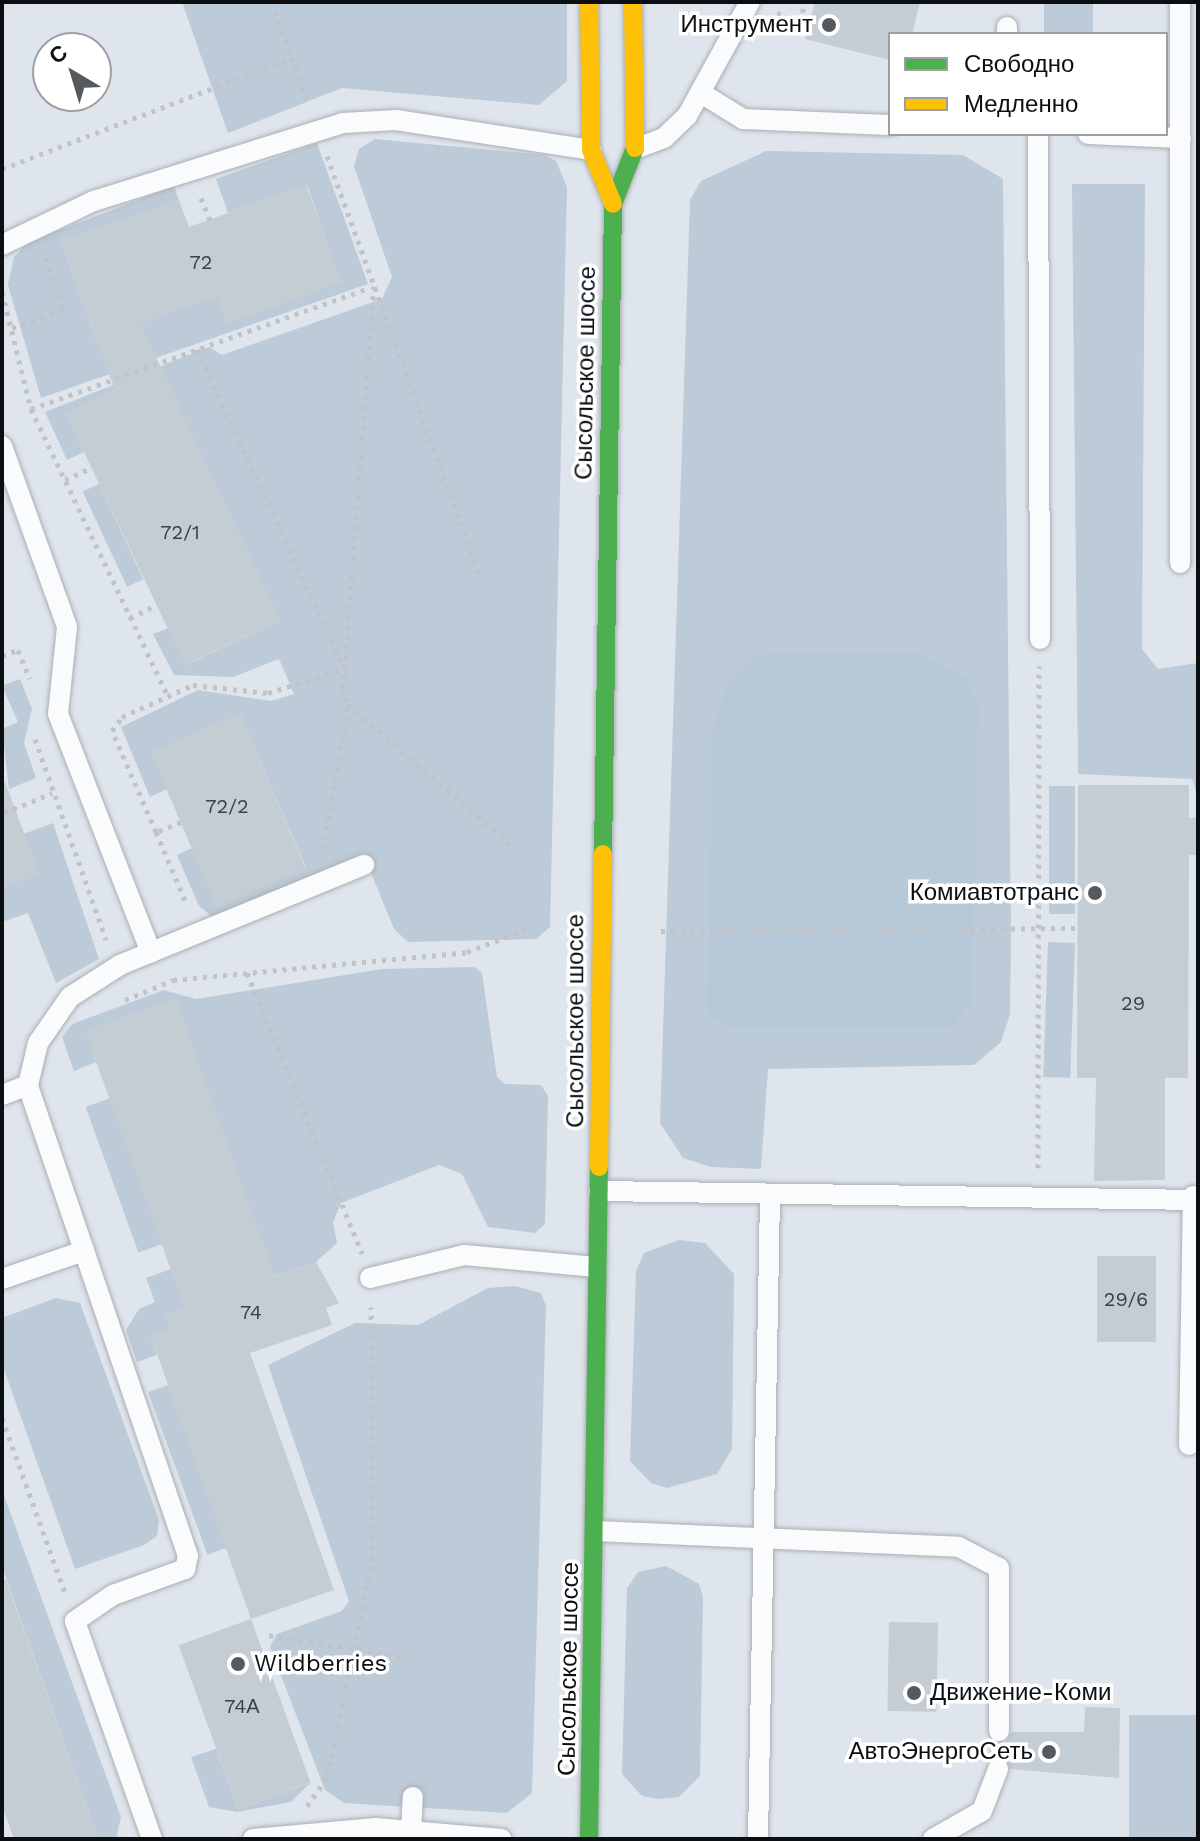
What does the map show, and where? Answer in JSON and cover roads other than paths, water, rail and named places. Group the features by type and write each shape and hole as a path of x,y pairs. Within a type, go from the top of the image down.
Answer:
{"main road":[{"name":"Сысольское шоссе","path":"589,2 591,150 613,204"},
{"name":"Сысольское шоссе","path":"589,1839 596,1531 596,1267 613,204 635,149 633,2"}],"lane":[{"path":"635,149 664,138 701,93 750,2"},
{"path":"1180,2 1180,563"},
{"path":"701,93 743,119 888,125"},
{"path":"2,245 94,201 318,130 396,120 591,150"},
{"path":"1038,136 1040,639"},
{"path":"1134,136 1181,138"},
{"path":"2,446 67,627 58,714 151,952"},
{"path":"152,1839 75,1621 113,1595 185,1569 188,1556 28,1085 38,1043 70,997 151,952 364,865"},
{"path":"2,1095 28,1085"},
{"path":"599,1191 770,1198 1196,1198 1189,1445"},
{"path":"758,1839 760,1536 770,1198"},
{"path":"2,1279 84,1251"},
{"path":"371,1278 464,1255 596,1267"},
{"path":"596,1531 919,1542 959,1547 999,1568 999,1731"},
{"path":"933,1839 982,1811 998,1769"},
{"path":"411,1831 413,1797"},
{"path":"253,1839 287,1834 411,1831 502,1839"}],"place":[{"name":"Инструмент","path":"829,25"},
{"name":"Комиавтотранс","path":"1095,893"},
{"name":"Wildberries","path":"238,1664"},
{"name":"Движение-Коми","path":"914,1693"},
{"name":"АвтоЭнергоСеть","path":"1049,1752"}]}
